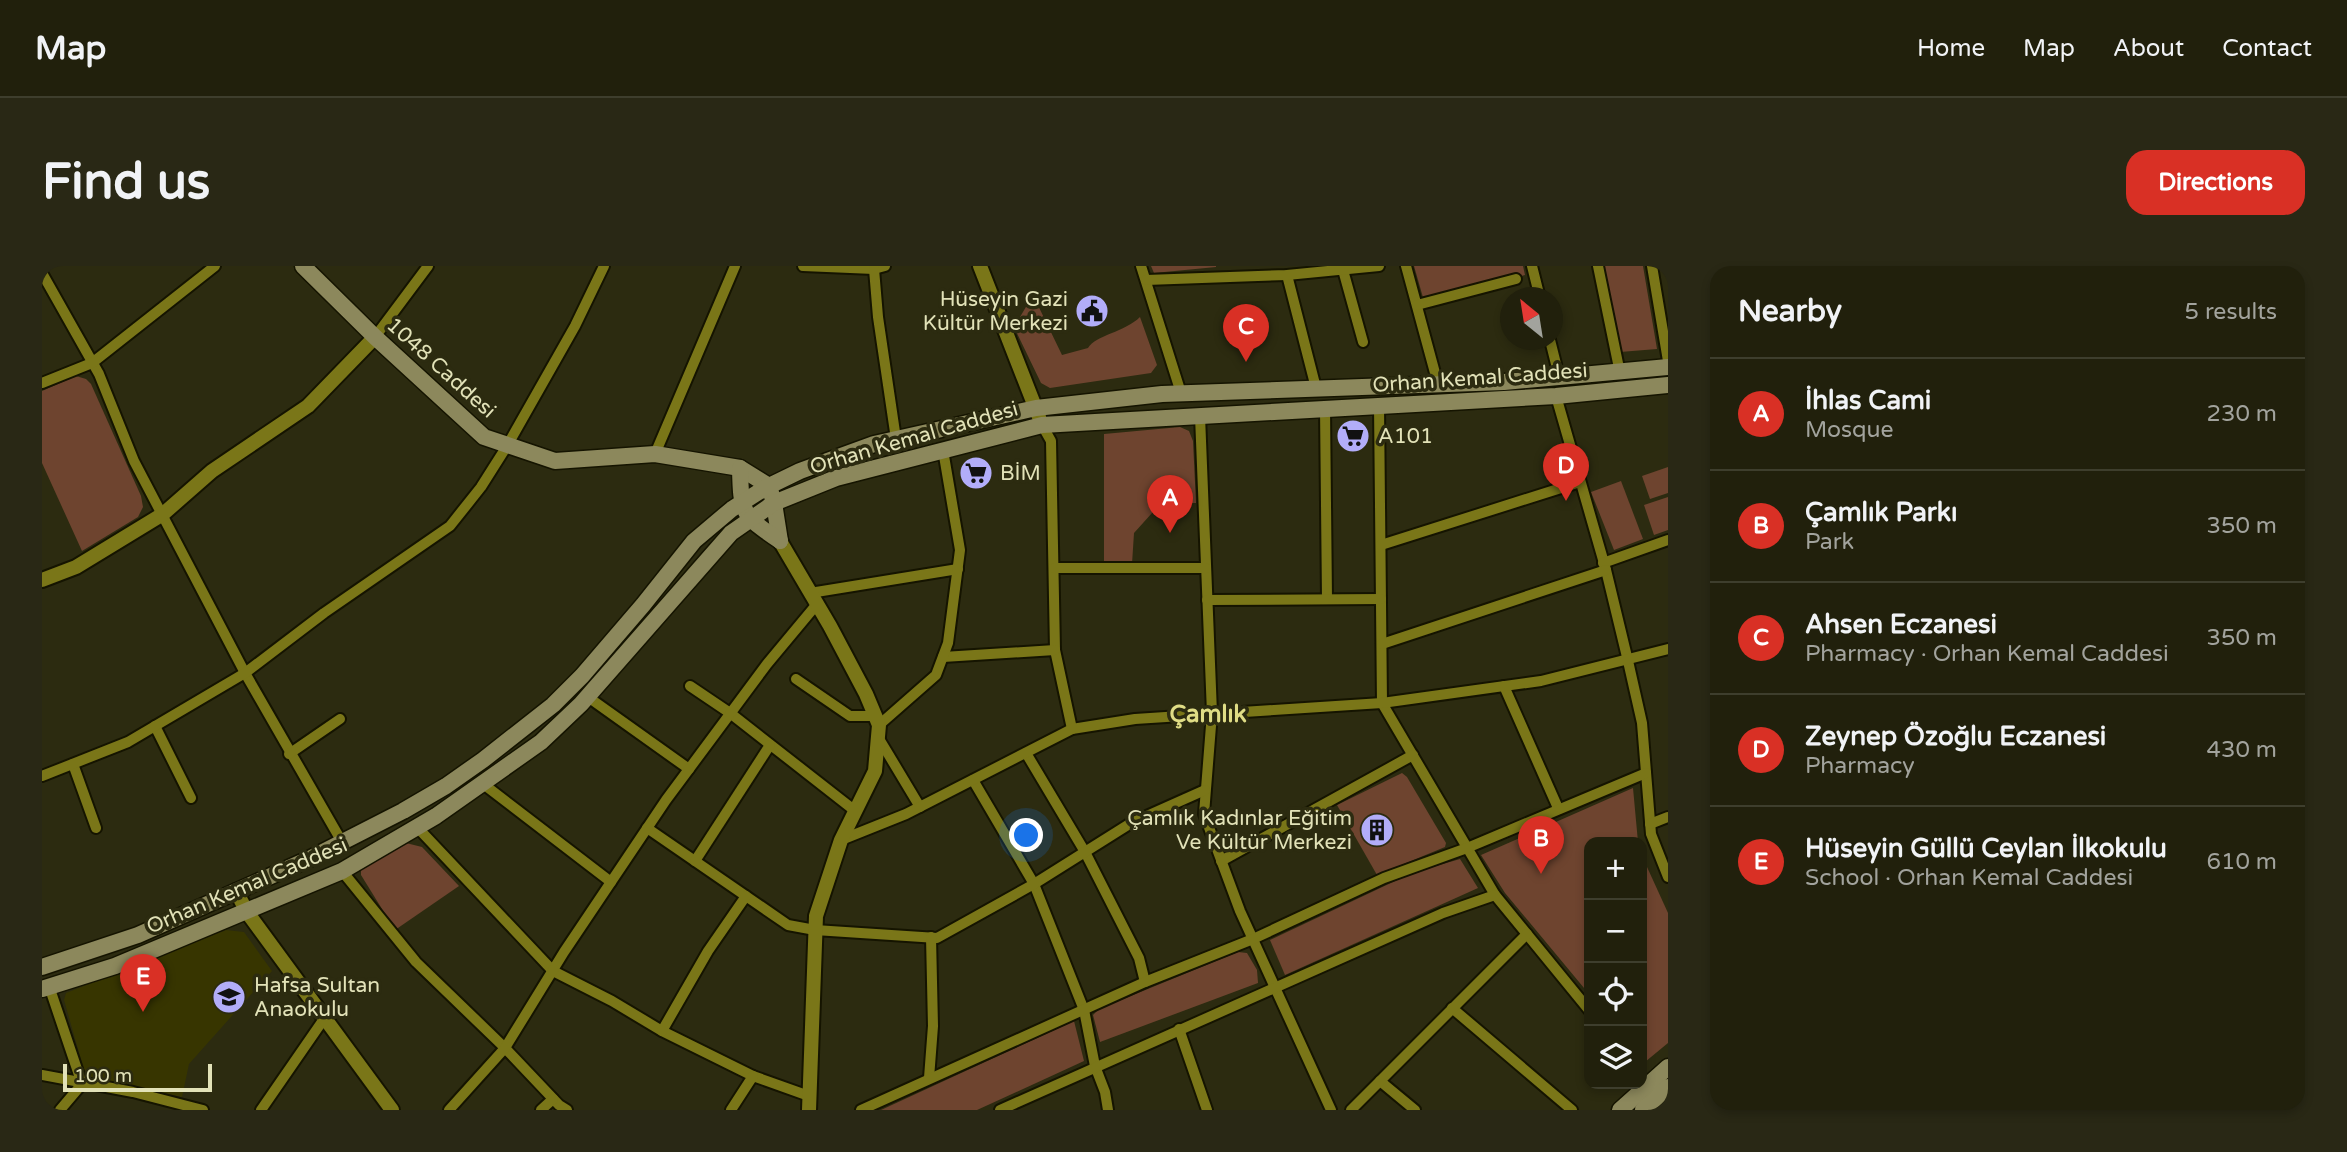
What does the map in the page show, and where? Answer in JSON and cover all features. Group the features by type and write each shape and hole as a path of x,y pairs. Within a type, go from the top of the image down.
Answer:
{"main road":[{"name":"1048 Caddesi","path":"303,266 375,337 484,437 555,461 655,454 740,468 772,494"},
{"name":"Orhan Kemal Caddesi","path":"42,967 138,935 342,842 446,786 549,708 582,676 694,541 772,494 800,471 874,444 1036,408 1181,393 1504,382 1668,367"},
{"path":"1556,396 1559,376"},
{"name":"Orhan Kemal Caddesi","path":"772,494 1042,425 1556,396 1668,385"},
{"path":"740,468 745,511 780,541"},
{"path":"772,494 780,541"},
{"name":"Orhan Kemal Caddesi","path":"46,988 115,965 342,871 417,827 482,783 541,742 588,697 731,533 745,511"},
{"path":"1647,1078 1668,1067"},
{"path":"1643,1110 1668,1087"},
{"path":"1620,1110 1637,1089"}],"street":[{"path":"42,383 92,363 215,266"},
{"path":"42,580 76,567 163,513 212,471 308,406 375,337 428,266"},
{"path":"43,775 128,742 245,673 324,613 450,526 481,487 507,446 575,326 604,266"},
{"path":"655,454 735,266"},
{"path":"803,266 879,268 878,317 895,439"},
{"path":"980,266 1042,425 1051,441 1055,650 1072,729"},
{"path":"1141,266 1181,393"},
{"path":"1146,280 1287,275 1379,266"},
{"path":"1406,266 1438,384"},
{"path":"1532,266 1537,287"},
{"path":"1598,266 1620,373"},
{"path":"1652,266 1668,361"},
{"path":"1343,270 1363,342"},
{"path":"42,273 99,374 134,461 245,673 289,754 342,842"},
{"path":"1287,275 1316,388"},
{"path":"1417,305 1516,279"},
{"path":"1552,350 1559,376"},
{"path":"1556,396 1628,661 1642,723 1651,834 1668,877"},
{"path":"1379,405 1382,703 1495,895 1584,1004"},
{"path":"1325,408 1327,599"},
{"path":"1200,416 1212,713 1203,814 1253,939 1331,1110"},
{"path":"877,726 936,675 948,643 960,550 943,450"},
{"path":"1381,545 1580,482"},
{"path":"1382,644 1604,567 1668,540"},
{"path":"780,541 866,694 877,726 920,807"},
{"path":"1054,568 1206,568"},
{"path":"449,1110 505,1048 532,1002 647,828 814,598 958,569"},
{"path":"1207,600 1381,599"},
{"path":"841,840 920,807 1072,729 1135,719 1382,703 1541,681 1668,649"},
{"path":"943,657 1055,650"},
{"path":"796,679 850,716 877,726"},
{"path":"690,686 730,713 854,810"},
{"path":"1504,686 1558,808"},
{"path":"588,697 689,769"},
{"path":"289,754 340,719"},
{"path":"155,726 191,798"},
{"path":"417,827 553,971 612,1001 662,1031 809,1103 816,916 841,840 875,771 878,752 877,726"},
{"path":"695,860 770,745"},
{"path":"1026,753 1085,852 1139,958 1145,982"},
{"path":"1221,862 1413,755"},
{"path":"73,764 96,828"},
{"path":"862,1110 1145,982 1253,939 1384,878 1467,848 1646,773"},
{"path":"973,780 1034,884 1084,1010 1094,1066 1105,1092 1108,1110"},
{"path":"482,783 611,882"},
{"path":"647,828 788,925 815,930 937,937 1034,884 1131,823 1205,790"},
{"path":"1650,824 1668,817"},
{"path":"342,871 416,962 567,1110"},
{"path":"236,891 247,912 326,1016 392,1110"},
{"path":"999,1110 1443,913 1495,895"},
{"path":"662,1031 708,951 746,896"},
{"path":"1351,1110 1527,934"},
{"path":"929,1078 933,1026 931,937"},
{"path":"46,988 82,1084"},
{"path":"1452,1008 1573,1110"},
{"path":"261,1110 326,1016"},
{"path":"1179,1029 1207,1110"},
{"path":"42,1075 203,1110"},
{"path":"731,1110 753,1076"},
{"path":"1380,1081 1415,1110"},
{"path":"60,1110 82,1084"},
{"path":"541,1110 553,1098"},
{"path":"154,1110 162,1099"}],"shaded area":[{"path":"1151,266 1216,266 1216,267 1154,273"},
{"path":"1414,266 1523,266 1525,275 1424,301"},
{"path":"1602,266 1643,266 1657,349 1620,352"},
{"path":"1033,295 1062,355 1088,348 1097,340 1140,317 1157,365 1151,373 1050,388 1041,383 1014,327"},
{"path":"76,376 91,384 141,496 143,507 138,517 82,551 42,463 42,391"},
{"path":"1180,427 1189,431 1193,441 1196,503 1161,503 1134,533 1132,564 1104,563 1104,434"},
{"path":"1668,467 1668,493 1650,499 1642,476"},
{"path":"1621,481 1643,539 1614,550 1591,492"},
{"path":"1668,497 1668,530 1654,535 1644,505"},
{"path":"1402,773 1407,777 1446,843 1445,847 1377,875 1337,805"},
{"path":"1633,788 1638,837 1584,837 1584,988 1505,893 1481,855"},
{"path":"406,843 422,847 459,886 395,930 361,875 361,868"},
{"path":"1460,859 1478,888 1285,975 1270,940 1412,873"},
{"path":"1647,867 1668,913 1668,1043 1647,1060"},
{"path":"226,930 244,932 272,971 189,1064 182,1097 86,1077 64,1000 66,993"},
{"path":"1238,952 1247,953 1257,970 1258,983 1100,1042 1093,1015 1099,1009"},
{"path":"1074,1021 1084,1061 977,1110 881,1110"}],"place":[{"name":"Hüseyin Gazi Kültür Merkezi","path":"1092,311"},
{"name":"Ahsen Eczanesi","path":"1246,362"},
{"name":"A101","path":"1353,436"},
{"name":"BİM","path":"976,473"},
{"name":"Zeynep Özoğlu Eczanesi","path":"1566,501"},
{"name":"İhlas Cami","path":"1170,533"},
{"name":"Çamlık Kadınlar Eğitim Ve Kültür Merkezi","path":"1377,830"},
{"name":"Çamlık Parkı","path":"1541,874"},
{"name":"Hafsa Sultan Anaokulu","path":"229,997"},
{"name":"Hüseyin Güllü Ceylan İlkokulu","path":"143,1012"}],"district":[{"name":"Çamlık","path":"1208,714"}]}
